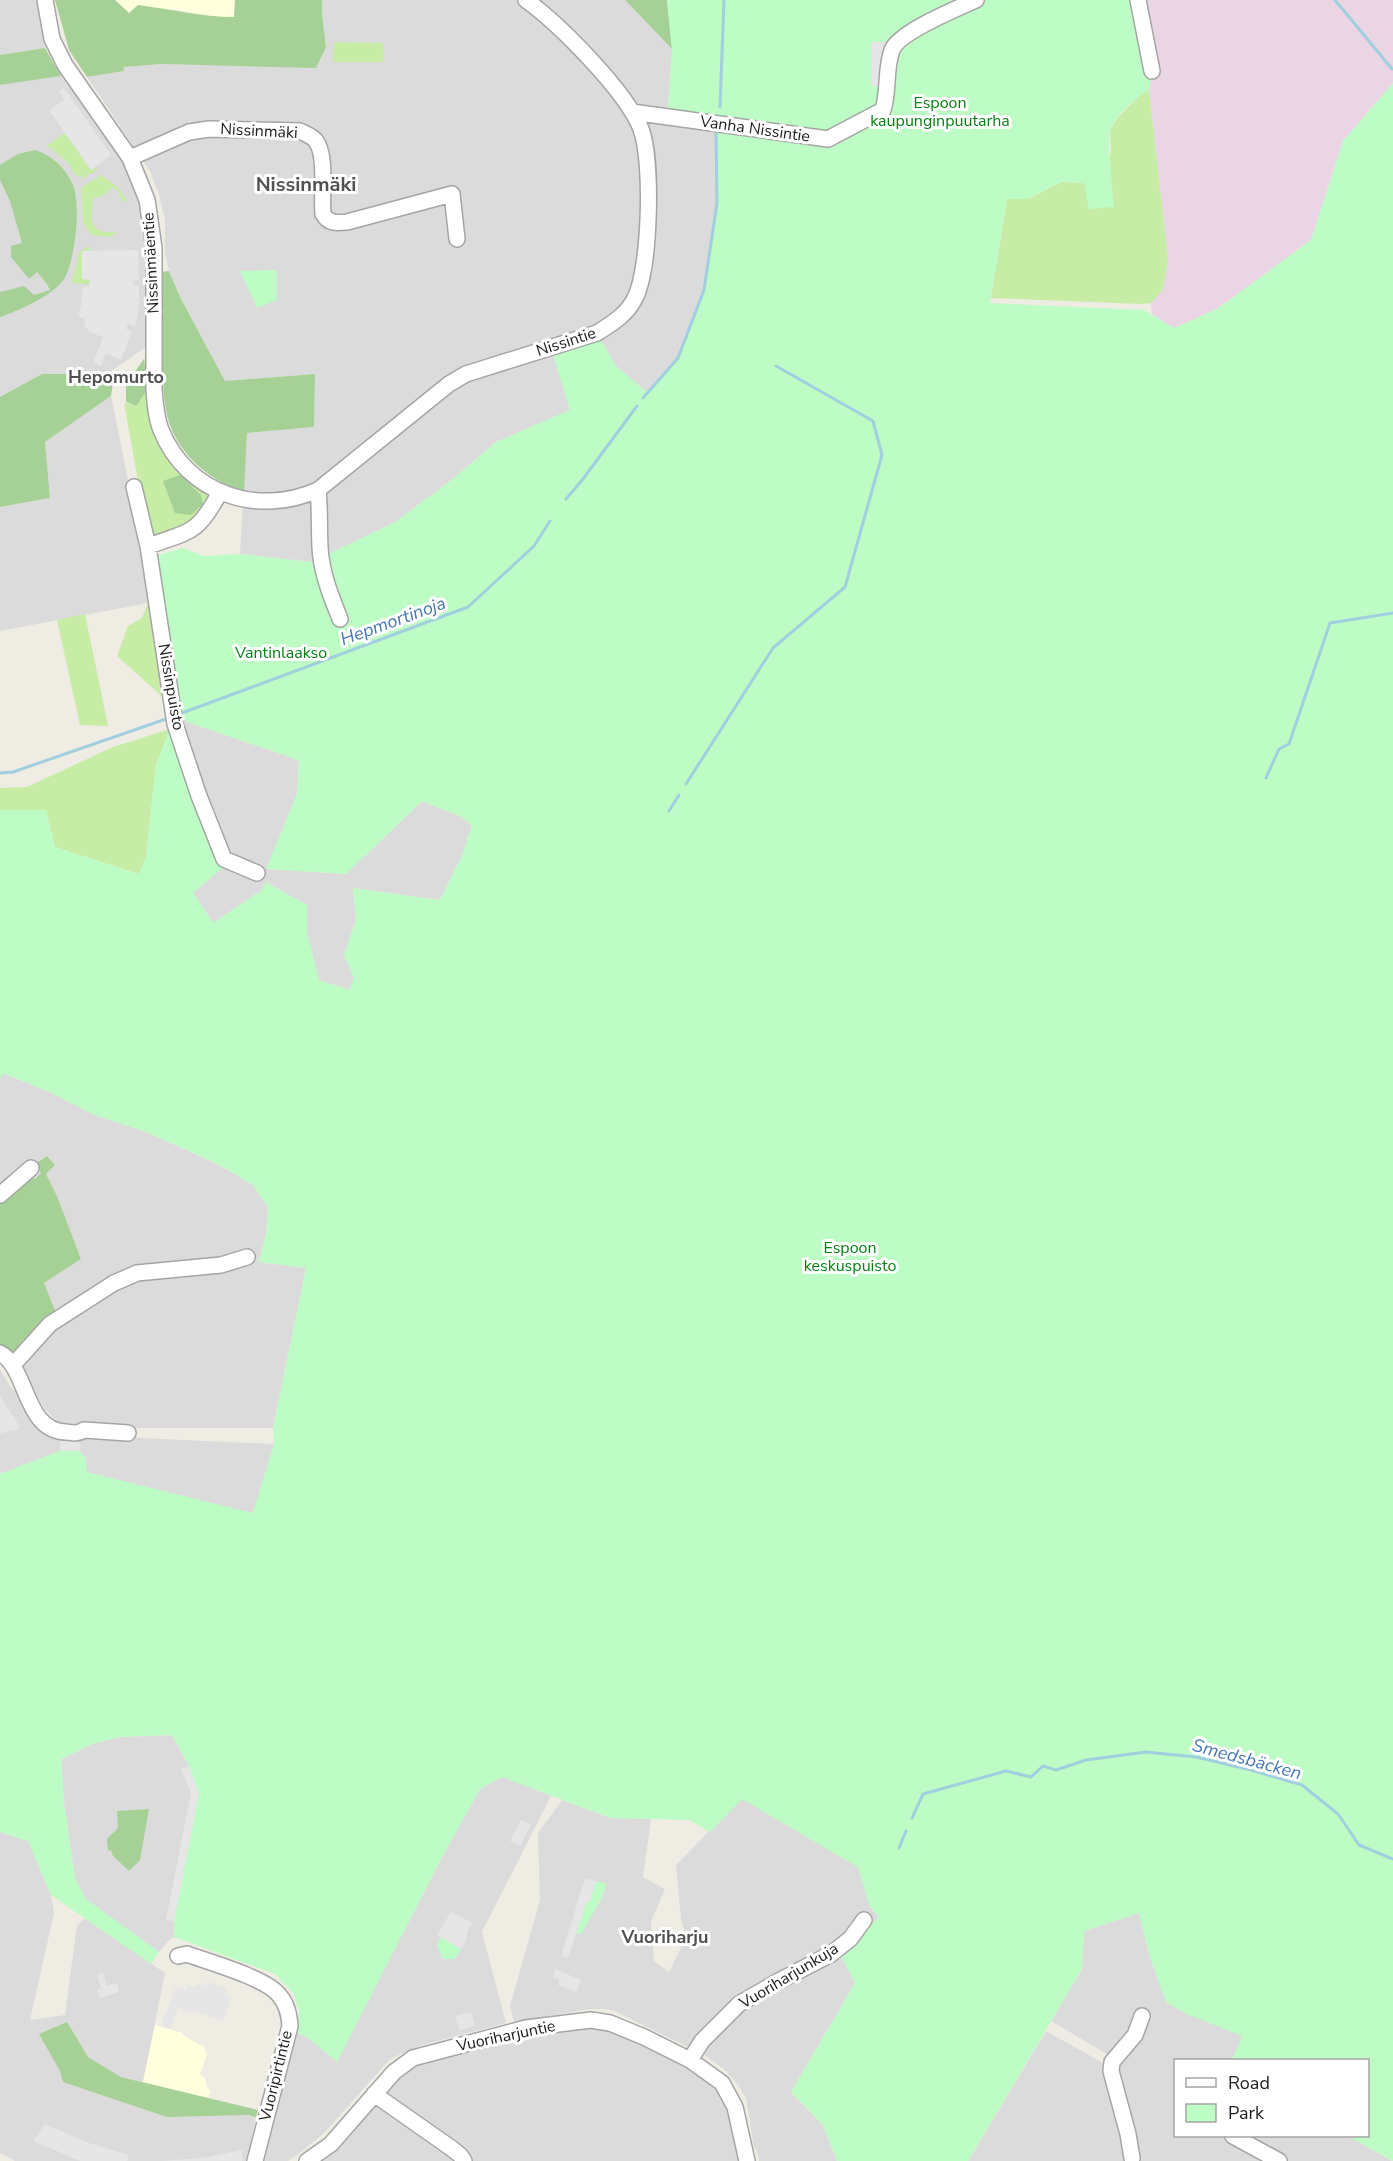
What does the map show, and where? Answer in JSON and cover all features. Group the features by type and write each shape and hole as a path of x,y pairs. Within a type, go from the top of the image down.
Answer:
{"street":[{"name":"Nissinmäentie","path":"45,0 52,39 65,65 130,158 143,188 151,219 154,256 154,389 155,410 160,429 183,465 196,477 220,492"},
{"name":"Nissintie","path":"220,492 247,500 280,501 302,497 318,490 449,384 466,374 597,333 627,312 636,297 641,280 647,215 646,149 640,129 632,112 611,85 559,27 526,0"},
{"name":"Vanha Nissintie","path":"632,112 828,139 883,110 887,97 892,48 911,32 976,0"},
{"path":"1138,0 1152,71"},
{"name":"Nissinmäki","path":"130,158 189,132 209,129 300,131 312,136 321,152 323,214 328,220 336,223 347,222 452,194 457,239"},
{"name":"Nissinpuisto","path":"134,487 148,546 175,724 199,796 224,859 257,873"},
{"path":"318,490 321,518 320,548 324,573 340,619"},
{"path":"148,546 193,530 204,519 220,492"},
{"path":"0,1195 31,1168"},
{"path":"12,1365 50,1324 114,1283 137,1273 212,1266 247,1257"},
{"path":"0,1353 6,1356 12,1365 29,1401 49,1428 60,1432 79,1433 84,1430 128,1433"},
{"name":"Vuoriharjunkuja","path":"690,2060 702,2041 739,2004 831,1954 850,1939 864,1920"},
{"name":"Vuoripirtintie","path":"178,1956 187,1954 268,1986 280,1995 289,2013 290,2026 255,2161"},
{"path":"1132,2160 1128,2134 1111,2071 1112,2062 1135,2035 1142,2016"},
{"name":"Vuoriharjuntie","path":"307,2161 332,2144 394,2072 413,2058 525,2028 591,2020 624,2027 690,2060 722,2083 735,2107 747,2161"},
{"path":"374,2094 451,2148 464,2161"},
{"path":"1234,2137 1257,2156 1279,2161"}],"shaded area":[{"path":"0,0 37,0 45,48 0,55"},
{"path":"115,0 235,0 235,17 211,17 174,9 129,13"},
{"path":"322,0 625,0 672,49 667,125 716,131 717,203 704,290 678,358 648,393 616,366 599,337 552,352 571,410 496,442 449,482 395,522 312,562 240,554 247,433 314,427 315,374 225,381 180,297 169,271 165,252 165,220 150,171 87,77 124,71 122,67 162,64 316,67 326,47"},
{"path":"1138,0 1393,0 1393,83 1343,141 1311,240 1217,309 1174,328 1152,314 1151,303 1163,290 1168,259 1149,90 1152,71"},
{"path":"871,42 890,42 891,86 871,86"},
{"path":"61,76 120,157 133,184 145,220 149,270 146,347 107,374 42,374 0,397 0,85"},
{"path":"64,88 111,155 91,170 49,110 64,100 59,91"},
{"path":"138,250 139,280 133,280 133,285 139,285 139,306 135,327 128,324 126,329 132,332 121,360 106,353 101,366 93,363 103,337 89,332 84,324 85,319 78,316 83,287 89,287 90,280 82,279 82,251"},
{"path":"111,396 141,543 148,603 0,631 0,507 50,498 45,442"},
{"path":"178,715 190,723 299,760 297,794 267,869 346,874 422,801 462,817 472,826 462,856 440,900 353,888 356,920 344,955 354,978 350,990 319,980 307,932 307,905 266,883 262,890 213,923 193,893"},
{"path":"2,1073 50,1092 95,1115 144,1131 217,1164 253,1185 268,1207 266,1234 259,1262 306,1268 273,1428 142,1428 59,1423 45,1409 30,1386 27,1374 13,1352 47,1320 44,1283 81,1259 46,1174 55,1165 47,1156 39,1161 41,1173 35,1179 32,1177 0,1200 0,1079"},
{"path":"0,1369 10,1386 60,1437 60,1451 0,1474"},
{"path":"0,1396 20,1427 2,1434 0,1431"},
{"path":"60,1432 79,1433 80,1451 60,1451"},
{"path":"79,1435 274,1444 253,1514 86,1472 85,1457 80,1451"},
{"path":"172,1735 189,1766 199,1793 174,1921 174,1937 159,1952 85,1899 75,1878 64,1803 61,1759 92,1744 120,1737"},
{"path":"189,1766 199,1793 174,1921 166,1920 191,1793 181,1769"},
{"path":"502,1776 551,1796 482,1932 506,2023 422,2045 390,2059 324,2133 297,2155 288,2161 262,2161 296,2032 307,2037 337,2061 441,1859 480,1789"},
{"path":"742,1798 858,1867 870,1907 879,1917 840,1954 855,1983 791,2092 823,2125 837,2161 759,2161 754,2147 746,2098 724,2069 704,2055 614,2011 590,2009 514,2022 510,2006 540,1900 538,1833 562,1800 611,1818 651,1819 643,1877 665,1889 651,1922 654,1961 669,1972 686,1937 681,1919 676,1865"},
{"path":"521,1820 531,1825 520,1846 510,1841"},
{"path":"0,1832 28,1841 51,1895 54,1913 30,2020 65,2015 77,1925 85,1918 165,1973 143,2082 121,2077 88,2057 60,2071 63,2082 256,2117 246,2161 15,2161 0,2153"},
{"path":"585,1878 596,1881 568,1958 561,1956"},
{"path":"451,1912 472,1923 461,1949 437,1935"},
{"path":"1139,1913 1150,1957 1166,2002 1243,2036 1232,2059 1174,2059 1174,2137 1350,2137 1392,2161 968,2161 1046,2031 1103,2063 1107,2054 1051,2021 1082,1969 1084,1931"},
{"path":"555,1969 581,1980 576,1992 558,1985 560,1979 553,1977"},
{"path":"103,1973 107,1986 117,1983 119,1992 100,1998 97,1990 101,1988 97,1975"},
{"path":"208,1982 227,1988 225,1994 232,1997 223,2021 178,2008 170,2029 161,2026 176,1987 185,1990 188,1985 202,1986"},
{"path":"471,2012 475,2026 459,2030 455,2016"},
{"path":"155,2025 183,2033 204,2047 207,2054 200,2074 205,2078 207,2088 211,2091 208,2098 143,2082"},
{"path":"589,2027 619,2032 683,2062 707,2078 729,2105 741,2161 318,2161 342,2145 402,2075 421,2063 527,2035"},
{"path":"45,2124 89,2143 129,2155 127,2161 81,2161 33,2141"},
{"path":"242,2150 242,2161 160,2161 202,2158"}],"green space":[{"path":"55,0 115,0 129,13 138,5 234,17 235,0 322,0 326,47 316,68 162,64 123,67 124,71 87,77 69,50"},
{"path":"625,0 667,0 672,49"},
{"name":"Espoon keskuspuisto","path":"667,0 1138,0 1152,71 1149,90 1121,114 1110,131 1114,207 1089,209 1084,183 1061,182 1028,199 1007,199 990,303 1144,310 1174,328 1217,309 1311,240 1343,141 1393,83 1393,2161 1350,2137 1369,2137 1369,2059 1232,2059 1242,2036 1187,2014 1166,2002 1150,1957 1139,1913 1084,1931 1082,1969 968,2161 837,2161 823,2125 791,2092 855,1983 840,1954 879,1917 870,1907 858,1867 742,1799 710,1832 690,1820 611,1818 502,1777 480,1789 441,1859 337,2062 307,2037 296,2032 299,2011 294,1994 275,1974 174,1937 174,1921 199,1793 189,1766 172,1735 120,1737 92,1744 61,1759 64,1803 75,1878 86,1899 159,1952 151,1964 51,1895 28,1841 0,1832 0,1474 60,1451 80,1451 85,1457 87,1472 253,1513 274,1444 273,1428 306,1268 259,1262 266,1234 268,1207 253,1185 218,1164 144,1131 95,1115 50,1092 3,1073 0,1079 0,810 46,810 55,847 139,874 146,857 156,765 170,729 225,866 193,893 213,923 262,890 266,882 307,905 307,932 319,980 350,990 354,978 344,955 356,920 353,888 440,900 462,856 472,826 462,817 422,801 346,874 266,869 297,794 299,760 190,723 178,715 153,557 182,548 205,556 240,554 312,562 395,522 449,482 496,442 570,410 552,351 599,337 616,366 648,393 678,358 704,290 717,203 716,131 667,125 672,49"},
{"path":"334,42 383,43 383,62 333,62"},
{"path":"45,48 61,76 0,85 0,55"},
{"path":"1149,90 1168,259 1163,290 1151,303 1143,304 991,298 1007,199 1028,199 1061,182 1085,183 1089,209 1111,152 1110,130 1117,119 1140,95"},
{"path":"65,133 91,170 96,167 98,169 83,178 76,176 69,164 47,145"},
{"path":"35,150 47,155 57,163 72,183 77,204 74,246 68,271 59,285 26,307 0,317 0,292 24,286 34,295 50,290 37,272 29,279 11,257 11,246 22,243 10,201 0,180 0,165 18,154"},
{"path":"101,175 119,188 127,201 123,202 119,192 113,187 104,195 93,199 92,222 94,226 98,230 120,232 109,237 92,235 83,223 81,188"},
{"path":"89,246 90,251 82,251 82,279 90,280 89,284 72,283 79,252"},
{"path":"277,270 277,300 257,308 240,271"},
{"path":"169,271 180,297 225,381 315,374 314,427 247,433 244,492 217,480 194,462 176,438 170,425 163,388 162,272"},
{"path":"150,358 156,427 210,497 197,519 162,537 147,531 124,403 136,405 148,389 144,359"},
{"path":"144,359 148,389 136,406 126,402 126,384"},
{"path":"42,374 107,374 113,383 111,396 45,442 50,498 0,507 0,397"},
{"path":"180,475 201,495 203,504 191,515 175,513 163,481"},
{"path":"148,603 166,700 117,656 128,626 142,618"},
{"path":"85,614 108,726 80,725 57,620"},
{"path":"170,729 156,765 146,857 139,874 55,847 46,810 0,810 0,788 27,787 113,747"},
{"path":"47,1156 55,1165 46,1174 81,1259 44,1283 56,1313 13,1352 0,1348 0,1200 32,1177 35,1179 41,1173 38,1162"},
{"path":"149,1809 140,1860 129,1871 113,1856 111,1850 108,1851 107,1839 118,1828 117,1811"},
{"path":"596,1881 606,1884 602,1898 581,1934 576,1934 587,1901 590,1901"},
{"path":"441,1937 461,1949 455,1959 443,1959 437,1945"},
{"path":"67,2022 88,2057 121,2077 258,2110 256,2117 248,2115 167,2117 63,2082 60,2071 39,2034"}],"waterway":[{"name":"Hepmortinoja","path":"720,107 724,0"},
{"path":"1335,0 1392,69"},
{"name":"Hepmortinoja","path":"643,398 678,358 704,290 717,203 716,131"},
{"path":"686,784 773,648 845,587 882,455 873,421 776,366"},
{"name":"Hepmortinoja","path":"566,499 637,406"},
{"name":"Hepmortinoja","path":"182,713 468,607 534,546 550,521"},
{"path":"1266,778 1279,749 1289,744 1330,623 1393,613"},
{"name":"Hepmortinoja","path":"0,773 13,772 166,719"},
{"path":"669,811 679,795"},
{"name":"Smedsbäcken","path":"912,1818 923,1794 1006,1771 1031,1777 1043,1766 1056,1770 1086,1760 1146,1752 1196,1757 1302,1785 1338,1814 1359,1845 1393,1859"},
{"name":"Smedsbäcken","path":"899,1848 906,1831"}],"district":[{"name":"Nissinmäki","path":"306,184"},
{"name":"Hepomurto","path":"116,377"},
{"name":"Vuoriharju","path":"665,1937"}],"park label":[{"name":"Espoon kaupunginpuutarha","path":"940,112"},
{"name":"Vantinlaakso","path":"281,653"}]}
